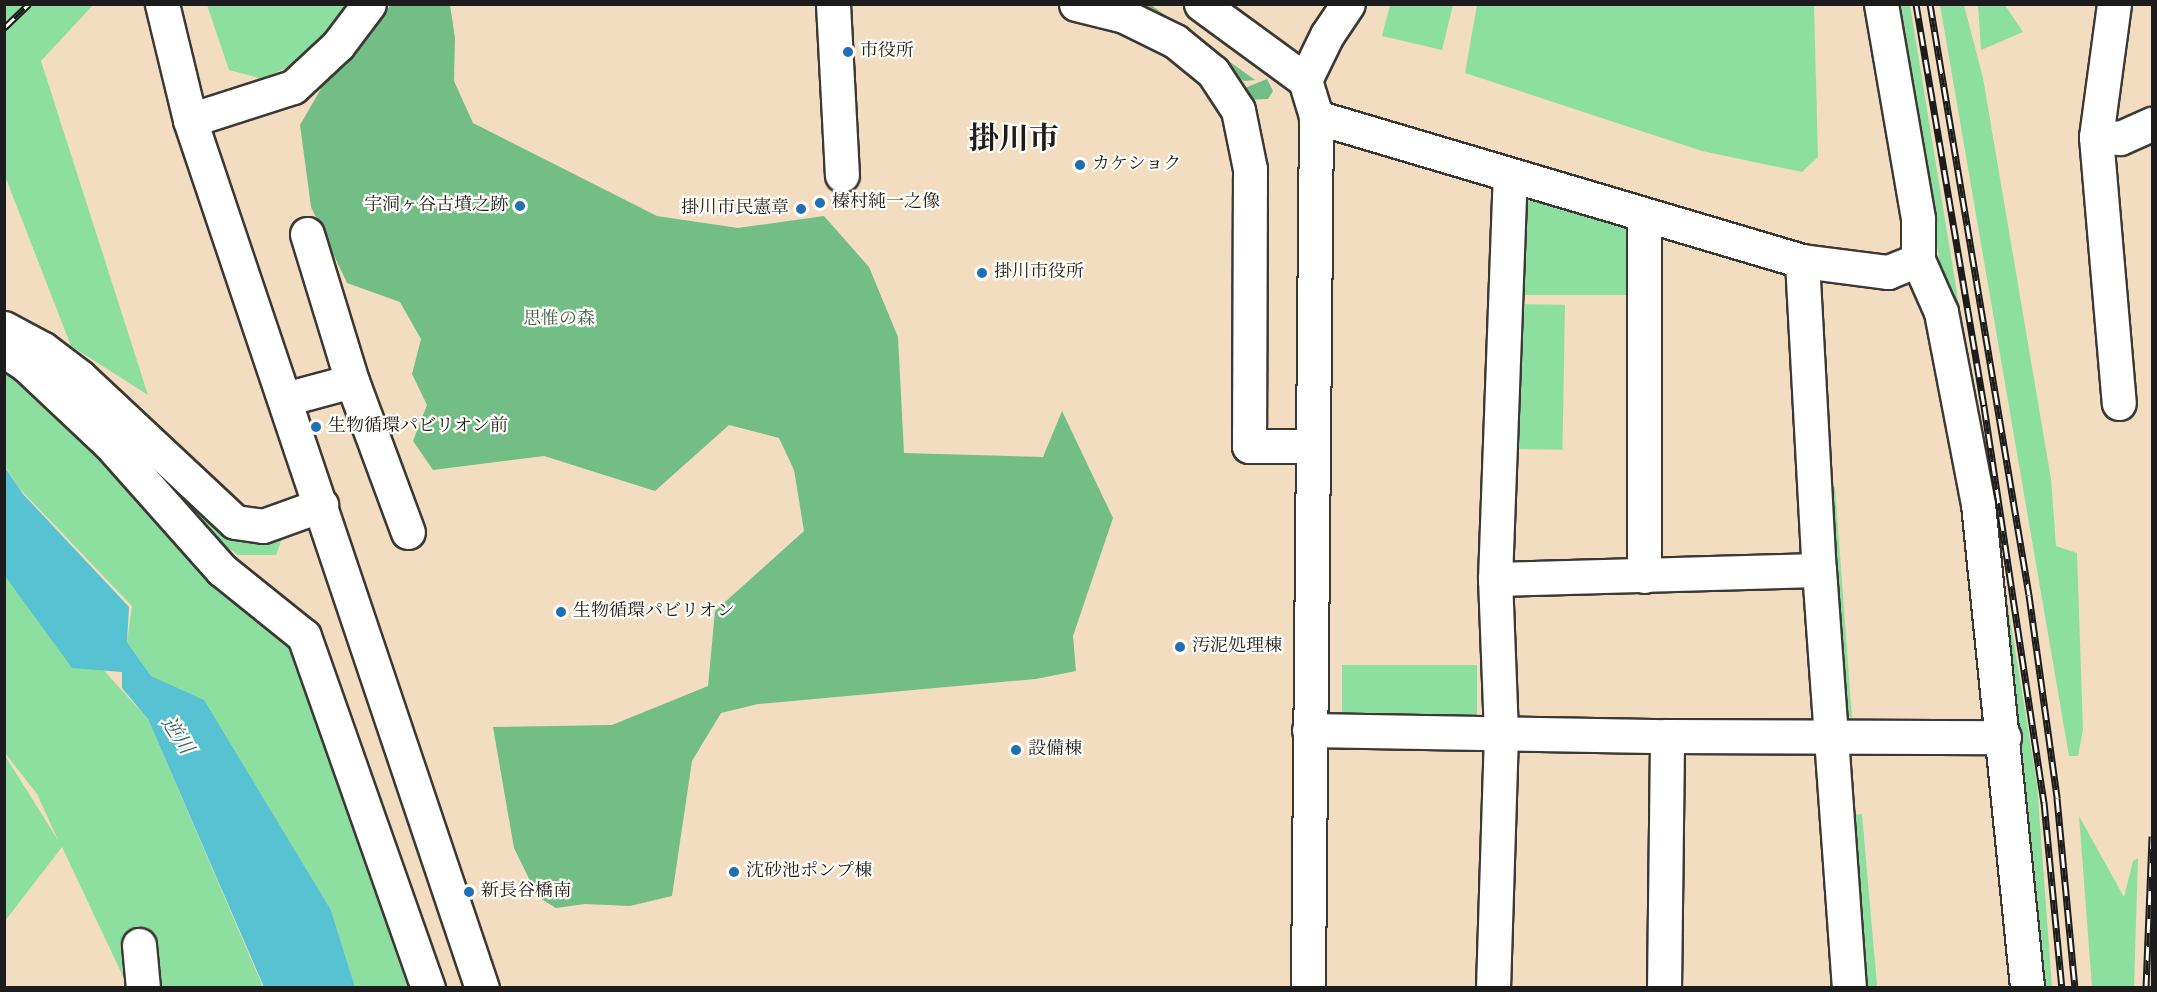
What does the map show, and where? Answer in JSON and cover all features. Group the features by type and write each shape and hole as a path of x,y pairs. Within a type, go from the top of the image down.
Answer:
{"street":[{"path":"162,4 190,120 482,987"},
{"path":"190,120 293,87 338,45 369,4"},
{"path":"833,4 842,175"},
{"path":"1076,4 1124,16 1175,41 1213,72 1238,110 1250,169 1249,446 1311,446"},
{"path":"1201,4 1305,80 1316,117 1311,446 1308,987"},
{"path":"1305,80 1327,35 1348,4"},
{"path":"1881,4 1918,219 1918,260 1941,312 1978,504 2004,737 2027,987"},
{"path":"2114,4 2096,137 2119,404"},
{"path":"1316,117 1510,177 1802,261 1888,272 1918,260"},
{"path":"2096,137 2120,138 2152,124"},
{"path":"1493,987 1501,734 1495,579 1510,177"},
{"path":"1644,216 1644,576"},
{"path":"307,234 352,381 408,532"},
{"path":"1802,261 1819,570 1849,987"},
{"path":"4,328 43,349 80,377 235,522 263,526 321,505"},
{"path":"4,350 25,364 110,444 222,570 304,636 428,987"},
{"path":"285,399 352,381"},
{"path":"1495,579 1819,570"},
{"path":"1310,730 1667,736 2004,737"},
{"path":"1664,987 1667,736"},
{"path":"139,945 143,987"}],"green space":[{"path":"5,4 93,5 41,61 148,395 71,346 5,176"},
{"path":"207,5 356,5 299,62 262,79 229,70"},
{"name":"思惟の森","path":"391,5 450,5 455,38 454,81 473,123 657,216 738,228 824,216 869,267 898,337 904,453 1043,457 1062,411 1113,518 1073,636 1076,671 1036,679 758,704 721,713 692,761 672,896 630,906 585,904 556,908 538,897 514,848 493,727 612,725 708,686 715,611 804,531 794,470 779,438 729,425 655,491 544,456 433,470 413,441 427,405 412,374 421,339 400,302 347,283 311,207 300,125 340,56"},
{"path":"1101,5 1151,5 1255,80 1244,81 1131,12"},
{"path":"1390,5 1453,5 1442,50 1382,36"},
{"path":"1477,5 1814,5 1818,157 1802,172 1702,151 1465,73"},
{"path":"1895,5 1910,5 2037,784 2052,987 2032,987 1949,330 1923,146"},
{"path":"1940,5 1964,5 1983,78 2051,479 2056,546 2077,553 2083,730 2078,756 2069,756"},
{"path":"1978,5 2005,5 2023,32 1981,50"},
{"path":"1267,79 1273,91 1268,99 1242,100 1240,90"},
{"path":"1521,190 1633,226 1626,295 1517,295"},
{"path":"1515,304 1565,305 1562,450 1512,449"},
{"path":"5,364 58,403 286,641 309,705 387,876 422,987 355,987 331,910 205,703 151,676 127,642 132,606 19,488 5,466"},
{"path":"101,409 203,507 286,528 276,555 238,555 203,530"},
{"path":"1835,487 1852,718 1844,713 1826,489"},
{"path":"5,562 148,719 263,987 128,987 62,847 5,921 4,754 58,840 37,794 5,753"},
{"path":"1342,665 1477,665 1477,718 1342,718"},
{"path":"1862,814 1877,987 1868,988 1853,815"},
{"path":"2079,816 2124,897 2133,861 2138,858 2134,987 2092,987"}],"water":[{"name":"逆川","path":"4,466 23,494 129,607 127,642 151,676 204,700 331,910 355,987 264,987 148,719 122,688 122,672 72,668 5,576"}],"railway":[{"path":"4,28 29,4"},
{"path":"1916,4 1984,406 2044,802 2062,988"},
{"path":"1930,4 2029,595 2057,798 2075,988"},
{"path":"2146,988 2152,836"}],"place":[{"name":"市役所","path":"848,52"},
{"name":"カケショク","path":"1080,165"},
{"name":"榛村純一之像","path":"820,203"},
{"name":"宇洞ヶ谷古墳之跡","path":"520,206"},
{"name":"掛川市民憲章","path":"801,209"},
{"name":"掛川市役所","path":"982,273"},
{"name":"生物循環パビリオン前","path":"316,427"},
{"name":"生物循環パビリオン","path":"561,612"},
{"name":"汚泥処理棟","path":"1180,647"},
{"name":"設備棟","path":"1016,750"},
{"name":"沈砂池ポンプ棟","path":"734,872"},
{"name":"新長谷橋南","path":"469,892"}],"district":[{"name":"掛川市","path":"1014,141"}]}
